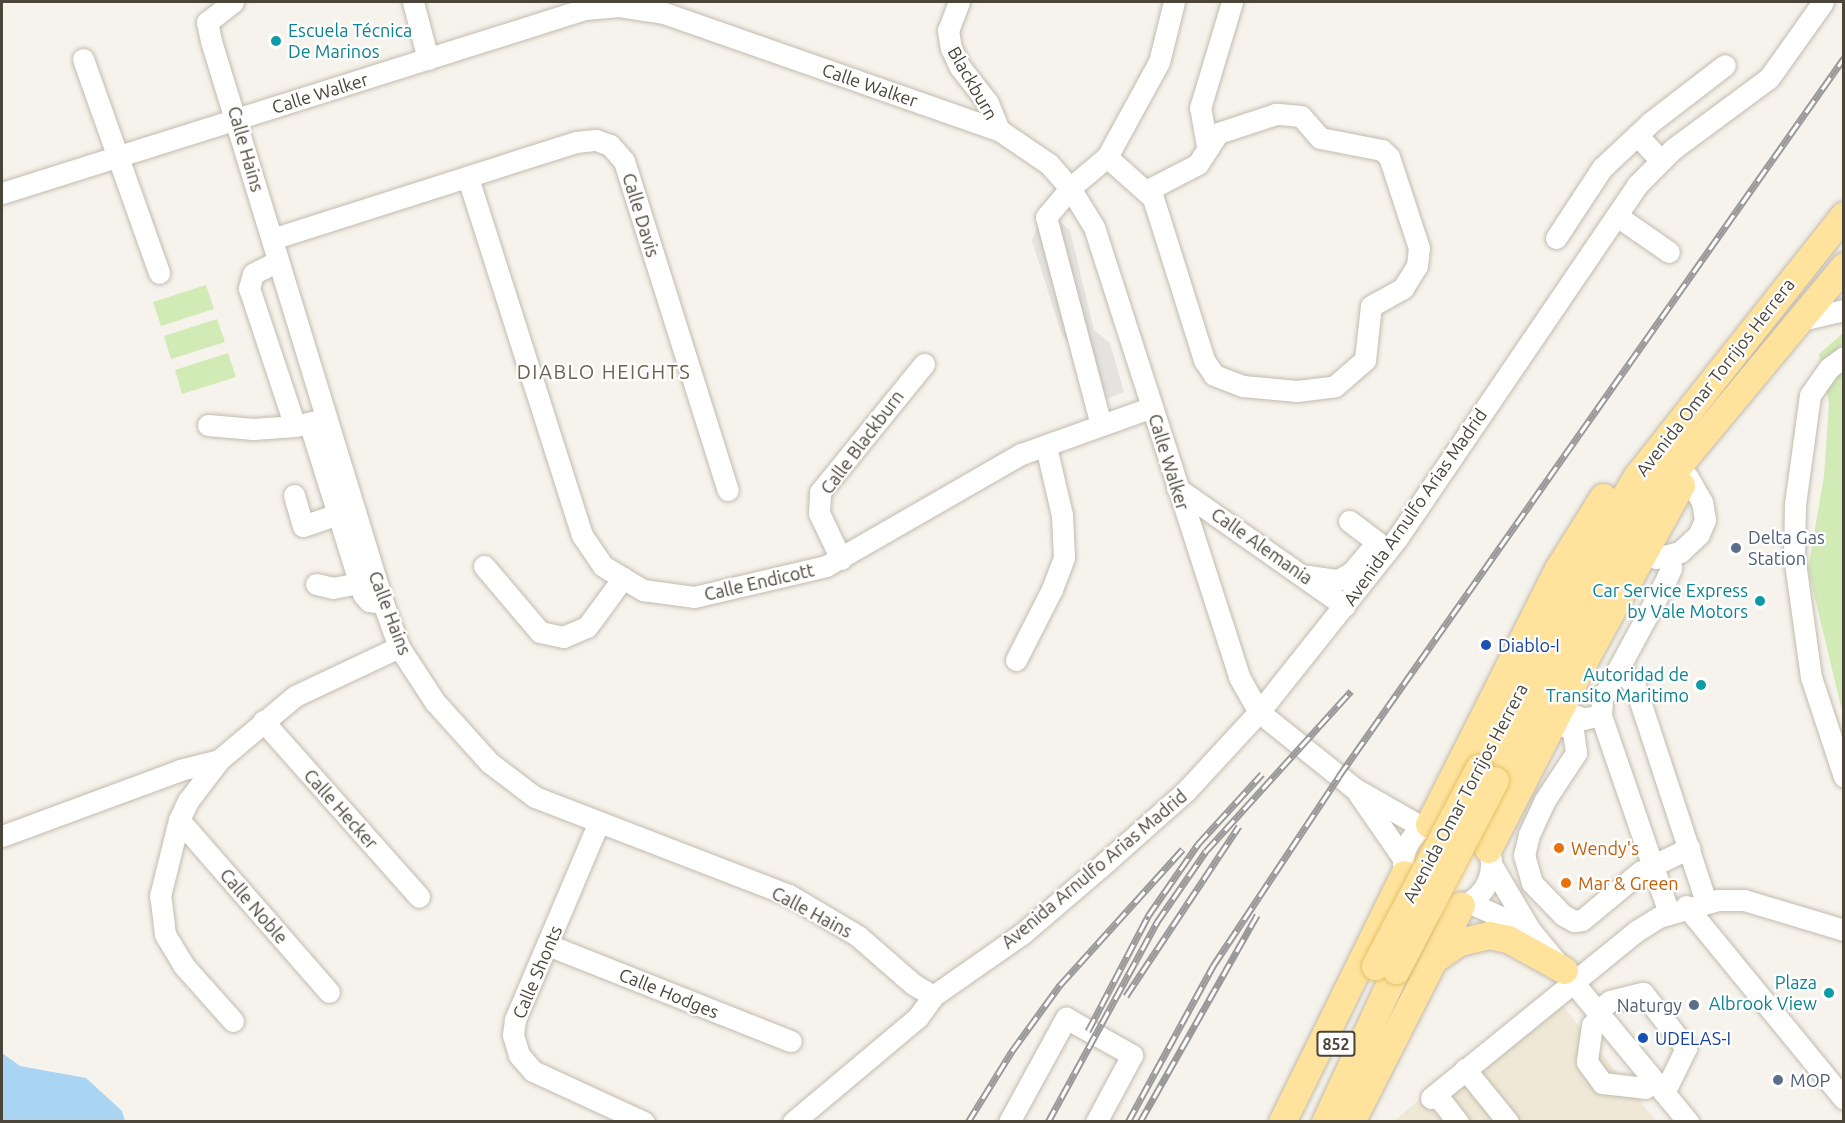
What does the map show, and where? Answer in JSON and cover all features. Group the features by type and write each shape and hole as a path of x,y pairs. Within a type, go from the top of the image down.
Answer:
{"main road":[{"name":"Avenida Omar Torrijos Herrera","path":"1296,1122 1592,552 1637,476 1781,291 1844,215"},
{"name":"Avenida Omar Torrijos Herrera","path":"1480,767 1568,638 1654,495 1844,266"},
{"path":"1490,857 1523,781 1640,556 1687,476 1755,371"},
{"path":"1480,767 1466,771 1482,790 1501,794 1523,781"},
{"path":"1426,825 1480,767"},
{"path":"1378,965 1404,866"},
{"path":"1351,1122 1427,972 1465,904"},
{"path":"1427,972 1459,942 1489,935 1508,939 1568,976"},
{"path":"1282,1122 1378,965 1384,945 1402,948 1427,972"},
{"name":"Avenida Omar Torrijos Herrera","path":"1325,1122 1378,965"}],"street":[{"name":"Calle Hains","path":"234,2 207,22 278,261 310,423 384,603 399,647 441,710 490,763 535,797 598,824 789,895 858,936 913,984 933,996"},
{"path":"413,2 428,59"},
{"name":"Blackburn","path":"959,2 948,30 951,48 960,67 988,102 999,130"},
{"path":"1101,426 1046,217 1070,188 1107,157 1160,62 1174,2"},
{"path":"1207,146 1200,108 1232,2"},
{"name":"Avenida Arnulfo Arias Madrid","path":"793,1122 918,1017 933,996 1022,934 1186,791 1259,711 1398,537 1638,185 1661,161 1768,78 1823,2"},
{"name":"Calle Walker","path":"2,193 428,59 584,5 619,6 664,13 999,130 1049,164 1070,188 1094,227 1239,677 1259,711 1354,788 1426,825"},
{"path":"83,59 159,273"},
{"path":"1556,238 1602,168 1637,135 1725,65"},
{"path":"1107,157 1154,198 1204,360 1214,375 1244,386 1297,391 1335,386 1365,360 1371,306 1403,288 1417,266 1419,248 1389,157 1382,150 1320,138 1301,116 1287,113 1218,133 1207,146 1198,164 1186,173 1146,191"},
{"path":"1637,135 1661,161"},
{"name":"Calle Davis","path":"272,239 576,142 596,140 610,146 624,161 728,490"},
{"name":"Calle Endicott","path":"468,178 582,535 603,566 643,590 694,597 826,566 1021,454 1046,447 1152,407"},
{"path":"1617,216 1669,252"},
{"path":"278,261 253,274 249,288 310,423 358,583 369,601 384,603"},
{"path":"1797,321 1844,310"},
{"path":"1844,357 1829,368 1810,395 1795,504 1794,555 1811,677 1844,777"},
{"name":"Calle Blackburn","path":"841,559 819,513 820,492 924,364"},
{"path":"208,425 253,429 310,423"},
{"path":"1016,660 1052,589 1064,557 1062,515 1046,447"},
{"path":"1640,556 1670,557 1694,539 1705,520 1702,502 1687,476"},
{"name":"Calle Alemania","path":"1177,488 1302,573 1345,606"},
{"path":"294,495 303,526 338,514"},
{"path":"1302,573 1323,581 1338,580 1352,572 1377,542 1349,522"},
{"path":"1670,557 1671,568 1664,584 1602,699 1601,716 1654,866 1844,1099"},
{"path":"484,566 540,632 563,636 587,627 623,578"},
{"path":"316,584 333,588 358,583"},
{"path":"233,1021 184,966 165,934 160,896 179,820 188,801 219,760 263,721 295,696 399,647"},
{"path":"1620,669 1635,686 1689,848 1687,907"},
{"path":"1557,714 1583,719 1601,716"},
{"path":"1557,714 1577,738 1576,753 1545,800 1529,834 1524,855 1532,883 1574,921 1582,920 1631,879 1689,848"},
{"name":"Calle Hecker","path":"263,721 419,897"},
{"path":"2,836 180,770 219,760"},
{"name":"Calle Walker","path":"1354,788 1404,866"},
{"name":"Calle Noble","path":"179,820 329,992"},
{"path":"1490,857 1486,884 1465,904 1445,908 1427,903 1413,891 1404,866 1408,843 1426,825 1457,821 1470,826 1490,857 1530,930 1688,1122"},
{"name":"Calle Shonts","path":"598,824 514,1020 513,1035 519,1055 542,1077 644,1122"},
{"path":"1458,1122 1433,1096 1568,976 1635,932 1687,907 1744,900 1844,930"},
{"path":"1465,904 1530,930"},
{"name":"Calle Hodges","path":"548,945 791,1041"},
{"path":"1643,993 1686,1048 1660,1087 1645,1088 1602,1083 1587,1062 1592,1025 1610,1001 1643,993"},
{"path":"1009,1122 1066,1018 1132,1055 1096,1122"},
{"path":"1465,1069 1508,1122"}],"shaded area":[{"path":"1044,208 1070,230 1094,330 1110,343 1124,392 1102,401 1080,355 1062,335 1032,241"},
{"path":"1550,990 1656,1121 1393,1122"}],"green space":[{"path":"206,285 214,309 161,326 153,302"},
{"path":"217,319 225,342 171,359 164,336"},
{"path":"1843,333 1843,715 1808,569 1824,476 1829,403 1819,354"},
{"path":"228,353 236,377 182,394 175,370"}],"water":[{"path":"2,1053 20,1066 86,1078 122,1111 125,1121 2,1121"}],"railway":[{"path":"1128,1122 1213,966 1339,776 1844,58"},
{"path":"1048,1122 1157,922 1206,851 1351,691"},
{"path":"1088,1031 1148,916 1198,844 1262,774"},
{"path":"1126,996 1239,826"},
{"path":"968,1122 1012,1051 1060,985 1183,849"},
{"path":"1140,1122 1257,915"}],"place":[{"name":"Escuela Técnica De Marinos","path":"276,41"},
{"name":"Delta Gas Station","path":"1736,548"},
{"name":"Car Service Express by Vale Motors","path":"1760,601"},
{"name":"Diablo-I","path":"1486,645"},
{"name":"Autoridad de Transito Maritimo","path":"1701,685"},
{"name":"Wendy's","path":"1559,848"},
{"name":"Mar & Green","path":"1566,883"},
{"name":"Plaza Albrook View","path":"1829,993"},
{"name":"Naturgy","path":"1694,1005"},
{"name":"UDELAS-I","path":"1643,1038"},
{"name":"MOP","path":"1778,1080"}],"district":[{"name":"DIABLO HEIGHTS","path":"604,371"}]}
